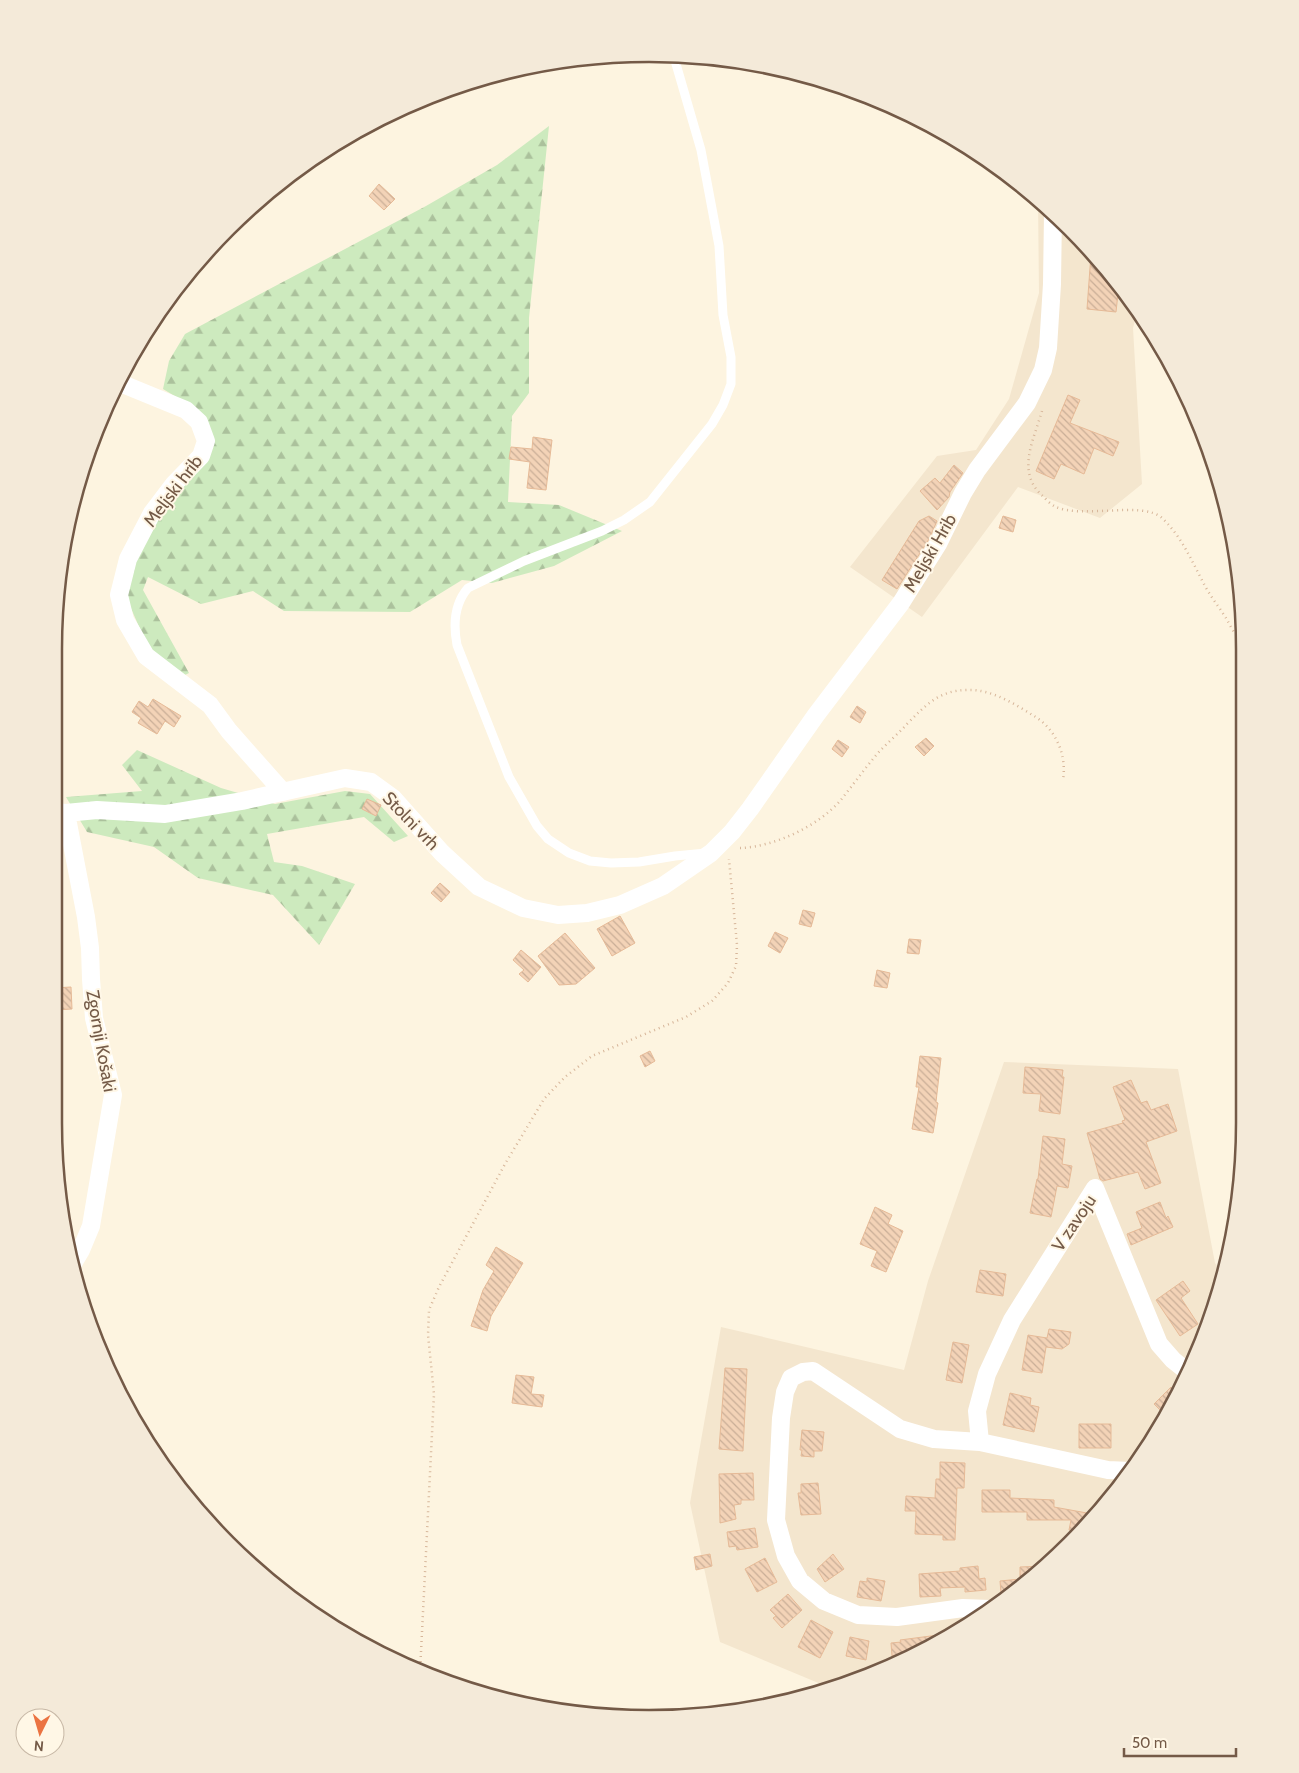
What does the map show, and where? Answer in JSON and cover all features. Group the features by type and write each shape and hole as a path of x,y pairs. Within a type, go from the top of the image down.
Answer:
{"street":[{"name":"Meljski Hrib","path":"711,853 732,832 750,809 816,715 901,603 938,544 972,478 1027,403 1042,370 1048,348 1052,284 1053,223"},
{"name":"Meljski hrib","path":"126,385 186,410 199,422 206,441 201,456 174,484 152,513 128,559 119,595 125,620 146,656 210,705 229,731 283,792"},
{"name":"Stolni vrh","path":"62,812 97,810 165,814 242,801 345,778 372,782 393,798 442,853 479,887 523,908 558,915 587,913 620,905 663,886 711,853"},
{"name":"Zgornji Košaki","path":"62,820 88,925 94,1018 113,1095 91,1226 78,1255"},
{"name":"V zavoju","path":"980,1442 977,1411 987,1374 1012,1320 1095,1188 1159,1344 1183,1368"},
{"path":"981,1609 964,1608 897,1617 858,1614 824,1601 800,1581 786,1556 776,1520 782,1418 785,1392 791,1378 803,1372 813,1371 900,1429 934,1439 980,1442 1108,1470 1123,1471"}],"lane":[{"path":"676,63 701,150 719,246 723,315 731,357 731,384 723,405 712,424 650,502 624,520 602,531 524,562 468,588 462,595 455,613 454,631 457,645 509,777 532,818 548,839 569,853 590,860 611,863 639,862 711,853"}],"path":[{"path":"1043,409 1031,444 1027,465 1029,478 1037,492 1054,506 1070,510 1148,512 1160,516 1176,532 1190,553 1205,586 1236,633"},
{"path":"737,848 766,845 807,828 839,802 878,753 920,712 938,696 955,690 970,689 992,694 1036,717 1056,737 1063,754 1065,769 1063,780"},
{"path":"420,1664 434,1394 428,1335 430,1310 440,1287 500,1173 544,1099 565,1077 592,1056 686,1017 712,1001 728,984 736,966 737,945 729,859"}],"shaded area":[{"path":"1038,209 1091,262 1135,319 1133,328 1142,484 1100,518 1018,487 922,617 850,567 937,456 976,450 1009,399 1039,293"},
{"path":"1004,1062 1178,1069 1215,1263 1218,1267 1192,1348 1158,1417 1138,1450 1091,1511 1037,1565 1007,1589 976,1612 909,1650 874,1666 821,1684 720,1642 690,1503 721,1327 904,1370 928,1281"}],"green space":[{"path":"549,126 529,318 529,393 512,416 508,502 559,505 622,531 554,566 492,583 462,580 410,612 284,611 253,591 201,604 148,577 143,590 189,673 181,677 151,654 126,597 134,560 156,515 206,459 188,404 163,389 169,361 185,334 426,206 497,165"},
{"path":"137,750 221,788 275,804 345,791 370,794 408,836 394,842 364,817 267,834 274,862 302,866 355,884 319,945 273,895 198,878 154,847 87,832 66,797 142,791 122,765"}],"building":[{"path":"379,184 395,199 384,210 369,196"},
{"path":"1090,261 1118,296 1116,312 1087,309"},
{"path":"1068,395 1080,400 1070,423 1119,442 1113,456 1094,448 1084,474 1061,464 1054,479 1036,471"},
{"path":"533,437 552,440 546,490 527,488 530,462 509,459 511,447 532,449"},
{"path":"954,465 963,473 950,492 949,497 937,510 920,491 935,478 940,483"},
{"path":"929,516 937,521 929,539 897,589 882,580 919,521"},
{"path":"1003,516 1016,520 1013,532 999,528"},
{"path":"153,699 181,716 174,727 165,721 157,734 138,723 141,718 132,712 139,701 148,707"},
{"path":"857,706 866,712 860,723 850,717"},
{"path":"926,738 934,746 924,756 915,747"},
{"path":"838,740 849,747 842,757 832,749"},
{"path":"367,799 381,805 376,816 362,809"},
{"path":"440,883 450,892 441,902 431,893"},
{"path":"803,910 815,913 811,927 799,924"},
{"path":"620,916 635,943 612,956 597,929"},
{"path":"775,932 788,938 780,953 768,946"},
{"path":"565,933 595,968 576,984 559,985 538,956"},
{"path":"909,939 921,940 919,954 907,953"},
{"path":"521,950 541,967 528,982 519,974 524,970 513,960"},
{"path":"877,970 890,973 887,988 874,986"},
{"path":"71,987 72,1009 62,1010 62,988"},
{"path":"650,1051 655,1061 645,1067 640,1056"},
{"path":"920,1056 941,1058 936,1102 938,1103 933,1133 912,1129 919,1087 916,1087"},
{"path":"1025,1067 1063,1070 1060,1114 1039,1111 1041,1094 1023,1093"},
{"path":"1131,1080 1141,1103 1147,1101 1151,1110 1168,1104 1177,1131 1146,1142 1161,1183 1145,1189 1138,1172 1103,1181 1100,1179 1087,1133 1123,1123 1122,1121 1125,1120 1113,1087"},
{"path":"1043,1136 1065,1139 1062,1164 1072,1166 1068,1188 1057,1186 1051,1217 1030,1213 1038,1179"},
{"path":"1160,1202 1166,1218 1168,1216 1173,1227 1131,1245 1127,1234 1142,1228 1136,1212"},
{"path":"875,1207 892,1215 888,1224 903,1231 886,1272 871,1266 877,1251 860,1244"},
{"path":"496,1247 523,1263 491,1316 487,1331 471,1326 483,1290 494,1271 486,1265"},
{"path":"980,1270 1006,1274 1003,1296 976,1292"},
{"path":"1183,1281 1190,1291 1181,1298 1198,1324 1180,1336 1156,1300"},
{"path":"1049,1329 1071,1332 1069,1344 1062,1349 1046,1347 1042,1373 1022,1370 1028,1335 1047,1338"},
{"path":"953,1342 969,1345 962,1383 946,1380"},
{"path":"725,1368 747,1369 743,1451 719,1449"},
{"path":"516,1375 534,1377 531,1394 544,1395 542,1407 512,1403"},
{"path":"1171,1387 1173,1389 1161,1411 1154,1404"},
{"path":"1010,1393 1031,1398 1030,1405 1039,1407 1034,1432 1003,1425"},
{"path":"1079,1424 1111,1424 1111,1448 1079,1448"},
{"path":"802,1430 824,1432 822,1451 814,1451 814,1457 801,1456"},
{"path":"940,1462 965,1463 964,1488 957,1488 955,1540 943,1540 943,1535 915,1534 916,1511 905,1511 906,1496 935,1498 936,1479 940,1479"},
{"path":"753,1473 754,1500 741,1500 741,1504 734,1505 736,1519 720,1523 719,1474"},
{"path":"818,1483 821,1514 801,1515 798,1493 801,1493 801,1484"},
{"path":"982,1490 1010,1490 1010,1498 1054,1500 1054,1507 1089,1513 1073,1531 1069,1530 1071,1520 1027,1520 1027,1512 982,1512"},
{"path":"755,1528 758,1547 737,1550 736,1546 729,1547 727,1532"},
{"path":"710,1554 712,1566 696,1570 694,1557"},
{"path":"833,1554 844,1569 825,1582 817,1569"},
{"path":"765,1558 777,1582 757,1592 745,1569"},
{"path":"978,1566 979,1579 985,1578 986,1590 965,1592 965,1587 940,1588 941,1596 920,1597 919,1574 960,1571 960,1568"},
{"path":"1035,1566 1020,1579 1020,1567"},
{"path":"867,1578 885,1581 881,1601 857,1597 860,1581 867,1582"},
{"path":"1019,1579 1002,1593 1000,1581"},
{"path":"788,1594 802,1610 782,1628 773,1618 776,1616 770,1610"},
{"path":"811,1620 833,1632 820,1658 798,1647"},
{"path":"937,1635 909,1650 892,1656 891,1643 901,1642 900,1640"},
{"path":"850,1637 869,1641 866,1660 846,1656"}]}
